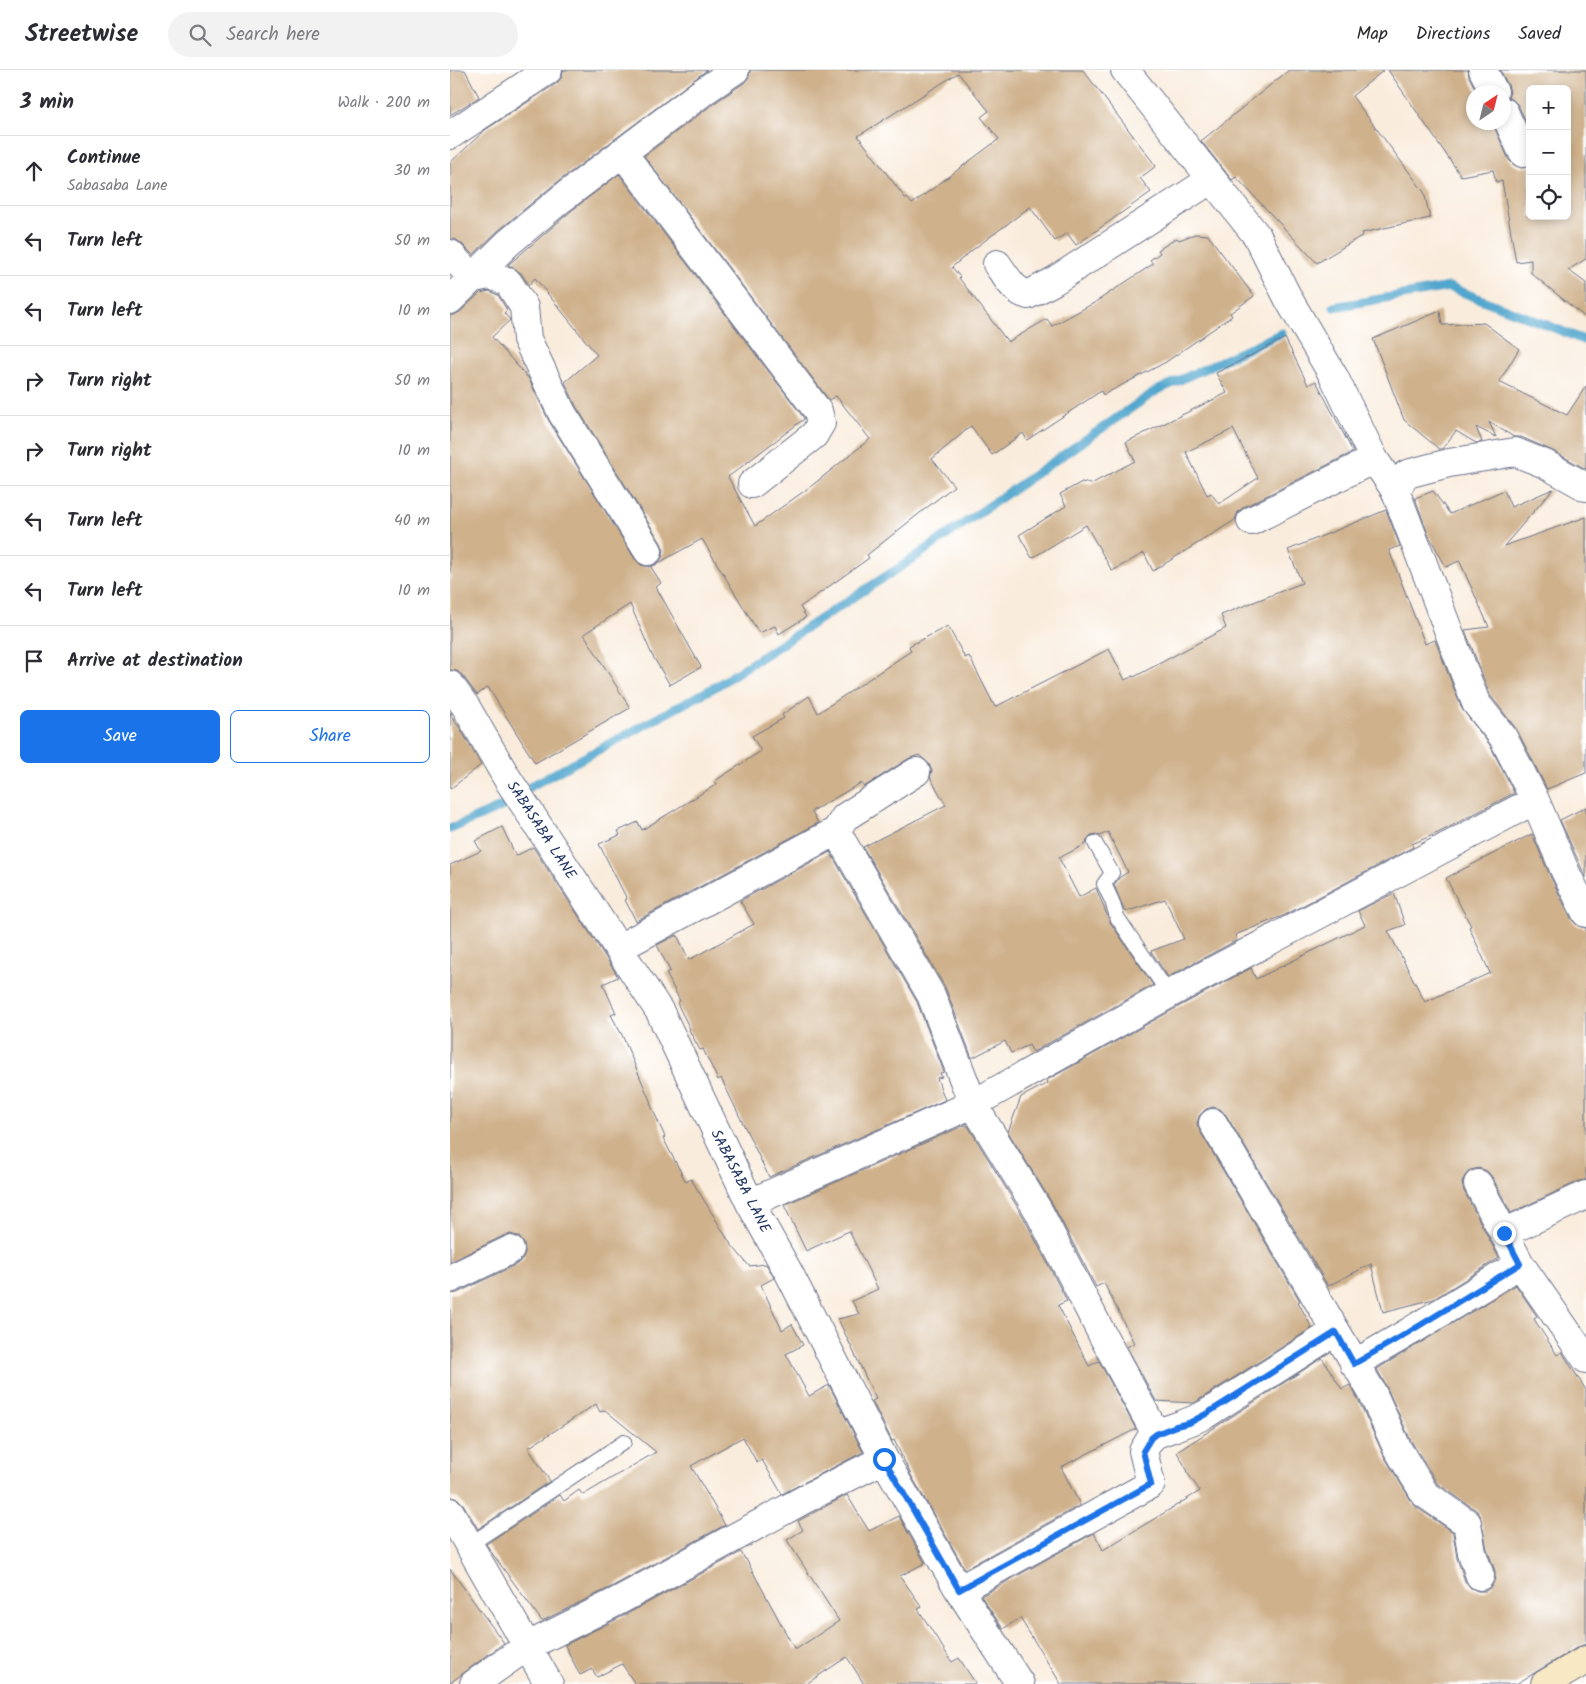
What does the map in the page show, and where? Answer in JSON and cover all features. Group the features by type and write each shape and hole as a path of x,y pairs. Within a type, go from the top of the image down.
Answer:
{"street":[{"path":"450,135 548,70"},
{"path":"450,300 508,243 561,199 704,91 735,70"},
{"path":"1126,70 1257,236 1289,300 1334,377 1374,459 1395,490 1476,703 1503,737 1535,800 1565,871 1586,913"},
{"path":"1483,70 1490,85"},
{"path":"1511,127 1523,153"},
{"path":"622,152 818,411 821,423 814,435 752,484"},
{"path":"997,264 1015,288 1021,293 1028,295 1054,281 1212,179"},
{"path":"450,254 473,278"},
{"path":"473,278 491,275 508,282 524,307 527,339 562,413 648,551"},
{"path":"1395,490 1407,474 1449,463 1516,452 1545,464 1586,487"},
{"path":"1251,521 1374,459"},
{"name":"SABASABA LANE","path":"450,685 466,707 507,778 660,1012 750,1203 790,1275 884,1459 959,1590 1020,1684"},
{"path":"619,948 836,831 845,817 916,772"},
{"path":"750,1203 973,1104 1169,994 1535,800"},
{"path":"836,831 931,995 973,1104 1038,1210 1102,1336 1156,1434"},
{"path":"1213,1123 1372,1392 1397,1448 1426,1494 1467,1523 1472,1553 1480,1576"},
{"path":"1478,1184 1520,1264 1586,1359"},
{"path":"1504,1233 1586,1195"},
{"path":"450,1279 510,1250"},
{"path":"1354,1364 1520,1264"},
{"path":"959,1590 1151,1484 1143,1451 1151,1438 1156,1434 1189,1423 1206,1414 1336,1332"},
{"path":"474,1684 526,1647 618,1601 805,1499 884,1459"},
{"path":"450,1512 549,1684"},
{"path":"1545,1684 1586,1660"}],"lane":[{"path":"1095,843 1112,873 1104,884 1117,917 1169,994"},
{"path":"470,1545 624,1442"}],"building":[{"path":"450,70 465,70 479,97 450,115"},
{"path":"563,70 707,70 551,187 498,231 473,255 461,243 455,239 450,239 450,163 485,130 557,83 562,77"},
{"path":"750,70 1083,70 1156,166 1140,178 1151,192 1076,245 1067,233 1055,241 1030,207 952,267 959,278 1008,342 1047,319 1052,326 1094,303 1153,264 1150,260 1160,253 1158,250 1177,238 1179,240 1195,234 1208,235 1254,296 1230,313 1232,316 1166,362 1103,395 1101,391 1027,440 1023,433 992,455 971,426 932,459 954,486 867,555 869,558 800,607 806,617 779,634 775,626 759,633 702,539 657,563 662,558 664,550 661,543 576,406 565,382 597,355 535,278 529,285 521,273 508,265 571,211 619,174 804,418 728,477 755,526 810,487 870,439 836,396 829,400 644,156 744,83 749,77","holes":["958,73 989,111 981,117 999,139 912,204 906,199 858,136"]},
{"path":"1289,70 1384,70 1352,96 1424,192 1430,218 1362,233 1363,235 1317,263 1236,177 1232,180 1201,141"},
{"path":"1388,70 1468,70 1473,85 1466,85 1466,130 1496,130 1509,160 1514,165 1521,168 1526,167 1526,220 1571,220 1571,85 1526,85 1526,122 1518,105 1511,99 1511,85 1508,85 1500,70 1586,70 1586,259 1568,270 1586,283 1586,318 1531,273 1531,260 1516,262 1502,181 1496,182 1493,170 1461,176"},
{"path":"489,291 498,295 507,310 504,313 510,320 492,337 529,379 549,421 635,559 641,565 649,567 655,565 651,567 661,583 656,587 701,667 670,685 652,655 630,604 584,634 630,708 535,763 488,687 477,695 462,675 457,671 450,670 450,315 461,311 480,293"},
{"path":"1440,311 1442,325 1484,323 1519,349 1499,382 1567,415 1586,386 1586,469 1551,450 1521,437 1514,437 1489,422 1496,437 1476,427 1482,442 1476,443 1456,431 1442,449 1439,449 1404,420 1373,339"},
{"path":"1285,338 1308,385 1316,381 1353,452 1244,507 1238,512 1235,520 1153,571 1144,553 1112,571 1086,525 1032,558 1019,535 1066,506 1060,494 1082,482 1091,484 1135,461 1126,442 1227,393 1216,373","holes":["1233,429 1258,478 1219,504 1211,493 1207,495 1186,452"]},
{"path":"1553,489 1504,546 1586,517 1586,773 1547,789 1517,730 1490,695 1465,630 1489,627 1460,562 1446,567 1428,534 1415,498 1433,491 1450,514 1504,490 1511,507"},
{"path":"1386,510 1400,546 1389,550 1425,644 1435,640 1462,709 1490,745 1514,793 1440,832 1412,844 1413,847 1285,915 1235,935 1237,940 1168,977 1151,951 1184,939 1165,899 1125,912 1114,885 1120,877 1128,872 1108,832 1100,836 1096,834 1091,835 1087,839 1086,844 1059,858 1079,897 1096,888 1110,922 1153,985 1033,1052 1029,1045 1011,1053 1005,1041 972,1058 945,987 863,847 946,805 930,777 932,771 929,764 919,755 908,759 864,787 861,783 812,811 818,823 636,921 599,844 620,835 618,831 638,822 642,830 717,784 715,781 761,751 752,736 784,718 782,715 809,696 818,713 911,651 909,646 948,626 965,658 969,656 995,707 1109,649 1125,680 1226,628 1221,615 1302,583 1288,550"},
{"path":"450,715 460,728 481,765 450,789"},
{"path":"1586,807 1586,878 1560,820"},
{"path":"502,827 516,856 533,847 614,970 618,977 603,984 616,1013 611,1015 622,1035 651,1103 665,1137 663,1138 686,1182 691,1179 730,1243 749,1266 766,1264 774,1278 761,1285 782,1330 792,1324 803,1345 786,1354 809,1396 829,1385 863,1452 782,1494 762,1460 757,1463 743,1437 691,1466 725,1525 611,1587 542,1621 486,1544 560,1495 564,1501 579,1490 583,1495 656,1452 605,1410 600,1412 596,1404 528,1448 550,1481 478,1529 463,1504 450,1494 450,1294 457,1293 517,1264 523,1259 525,1252 524,1244 519,1237 511,1234 503,1236 450,1262 450,865 481,851 475,841"},
{"path":"1532,834 1572,920 1578,926 1586,928 1586,1180 1579,1181 1511,1213 1487,1171 1479,1168 1470,1170 1462,1183 1464,1191 1499,1258 1434,1299 1383,1312 1371,1264 1328,1286 1226,1115 1220,1109 1213,1107 1206,1109 1199,1116 1197,1124 1200,1131 1300,1301 1298,1302 1312,1328 1194,1403 1156,1401 1127,1347 1134,1343 1104,1283 1096,1287 1052,1203 1008,1132 1021,1097 1048,1083 1047,1080 1251,968 1256,979 1365,925 1358,911 1394,893 1405,925 1388,931 1425,1002 1490,973 1469,927 1471,926 1446,878"},
{"path":"830,852 917,1002 944,1072 940,1073 942,1077 937,1078 945,1100 769,1177 721,1078 718,1080 703,1049 700,1050 689,1030 677,1003 680,1001 666,973 670,971 657,945 677,935 689,960 754,924 740,901"},
{"path":"965,1125 968,1126 1024,1218 1067,1301 1058,1305 1089,1366 1099,1361 1136,1429 1061,1467 1080,1505 965,1569 912,1477 894,1440 892,1441 872,1401 876,1399 838,1319 859,1314 852,1301 878,1289 849,1231 806,1251 784,1205"},
{"path":"1516,1285 1536,1315 1537,1317 1534,1319 1557,1355 1562,1352 1586,1390 1586,1644 1516,1684 1061,1684 1020,1618 1003,1629 981,1596 1094,1533 1103,1550 1200,1491 1186,1471 1177,1452 1322,1358 1342,1389 1350,1385 1384,1456 1412,1502 1416,1507 1453,1532 1457,1558 1469,1587 1478,1591 1486,1591 1492,1586 1495,1571 1487,1549 1480,1515 1476,1510 1437,1483 1411,1441 1377,1369"},
{"path":"847,1495 869,1531 899,1516 925,1563 900,1576 922,1607 918,1609 952,1662 959,1658 976,1684 864,1684 847,1657 806,1684 635,1684 622,1664 597,1677 592,1669 580,1675 565,1645 625,1615 741,1552 795,1650 839,1621 787,1540 803,1530 798,1521"},
{"path":"450,1569 504,1643 450,1683"}],"waterway":[{"path":"1334,307 1449,287 1586,341"},
{"path":"450,829 501,807 533,785 715,687 905,564 1156,391 1282,333"}],"route":[{"path":"884,1459 959,1590 1151,1484 1143,1451 1151,1438 1156,1434 1189,1423 1206,1414 1336,1332 1354,1364 1520,1264 1504,1233"}]}
